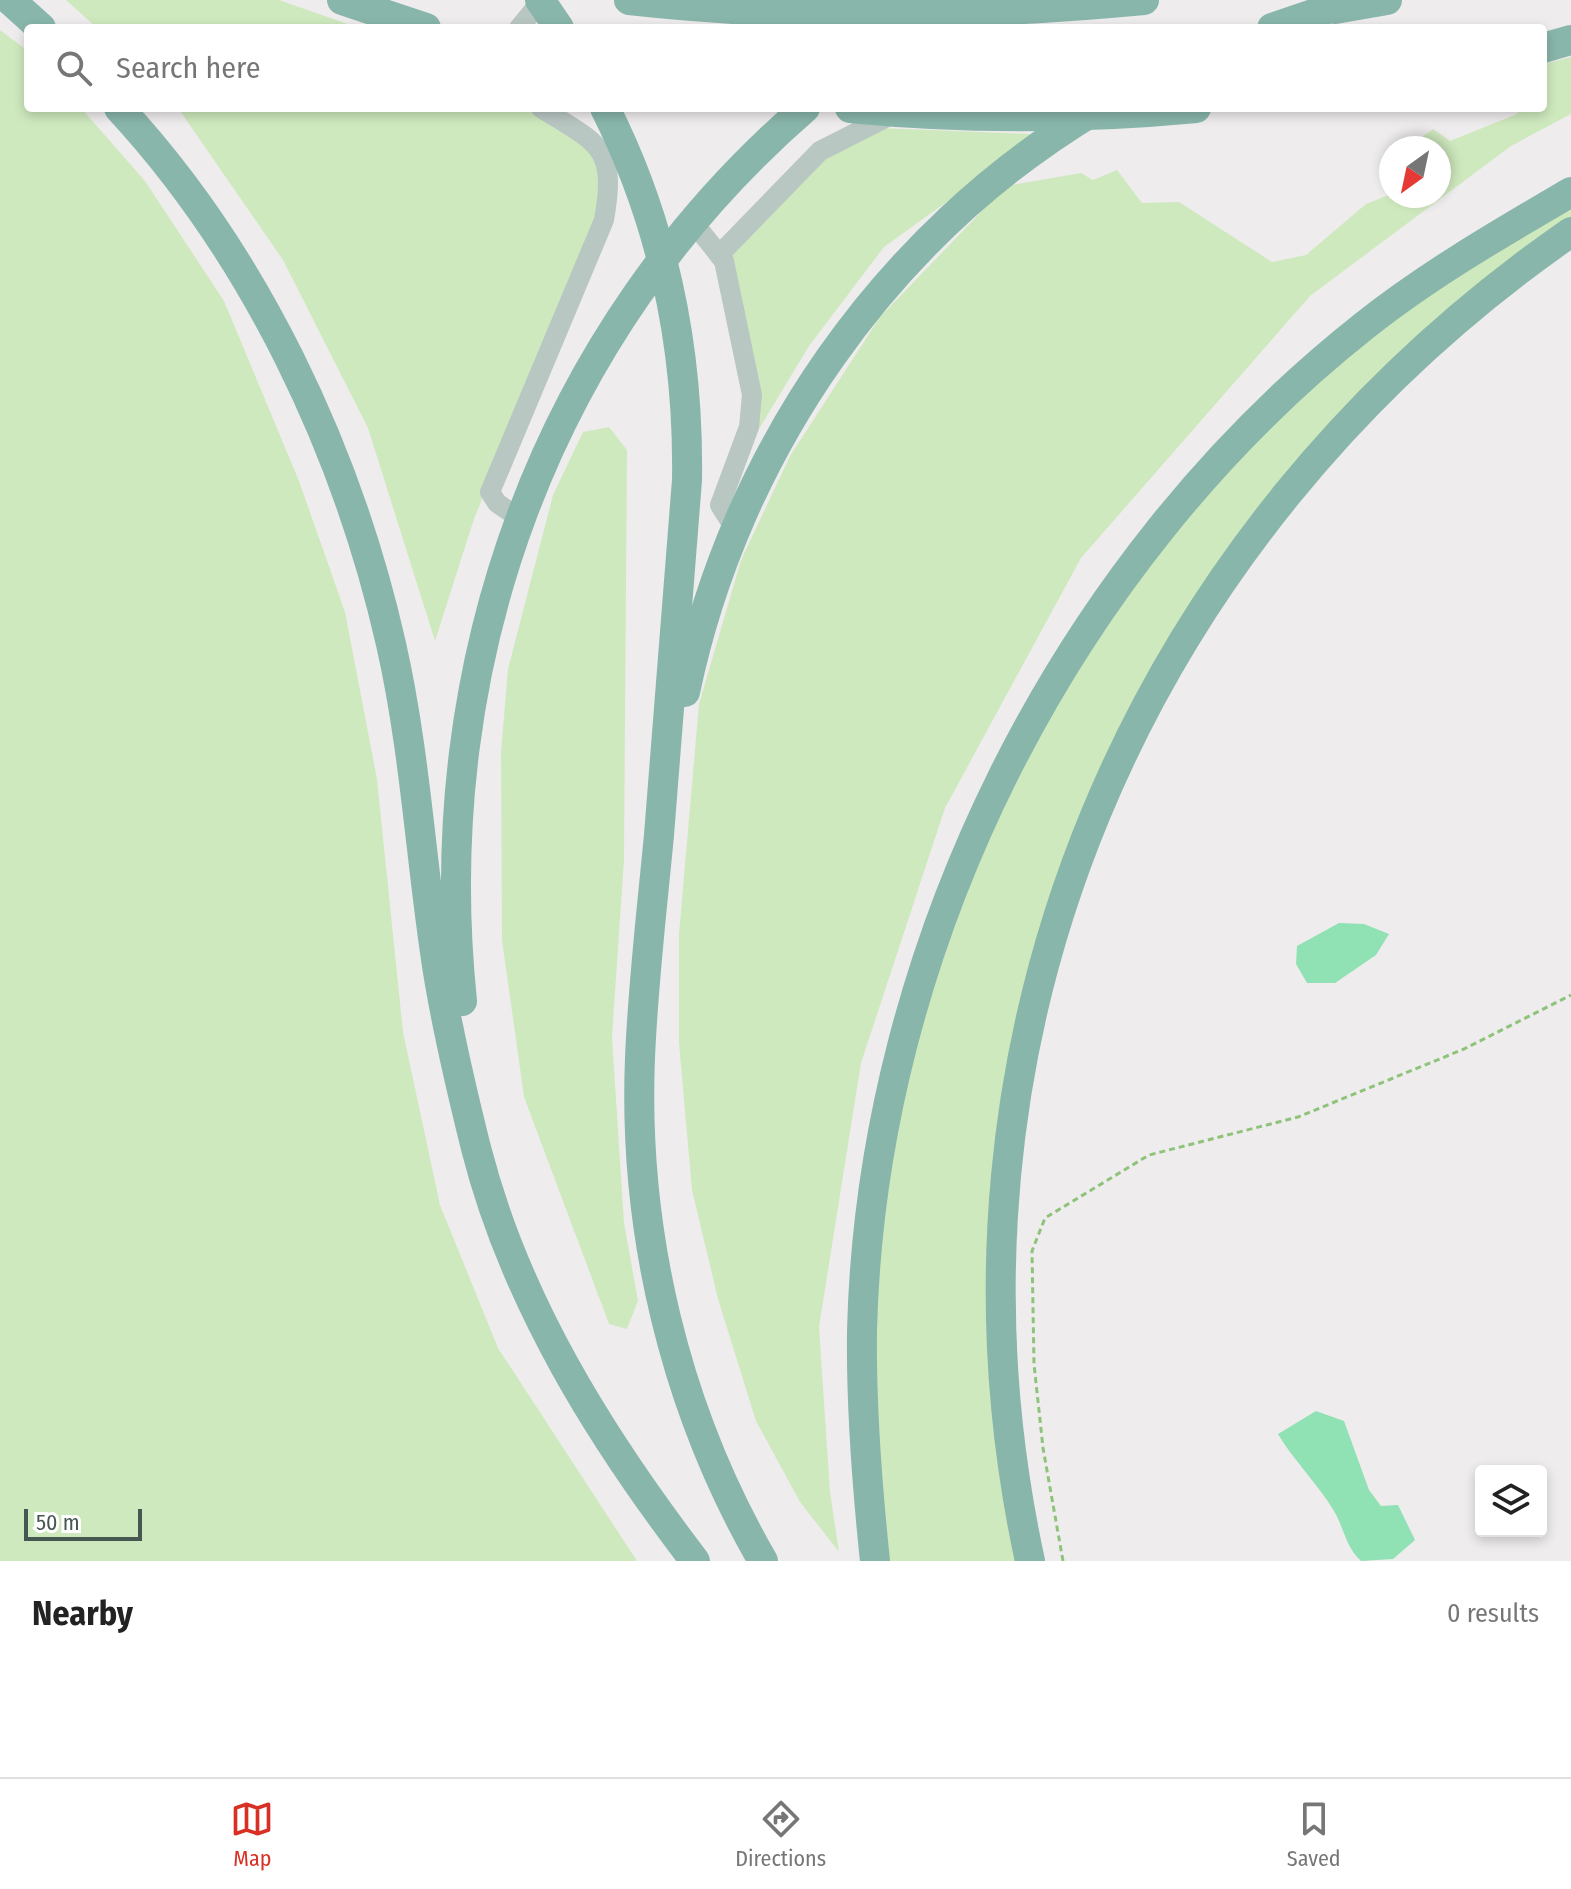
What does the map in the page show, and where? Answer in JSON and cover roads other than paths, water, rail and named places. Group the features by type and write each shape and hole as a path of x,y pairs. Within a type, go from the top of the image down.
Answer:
{"highway":[{"path":"10,0 37,24"},
{"path":"342,0 414,24"},
{"path":"541,0 556,24"},
{"path":"629,0 714,7 895,13 1072,7 1144,0"},
{"path":"915,24 953,0"},
{"path":"1284,24 1354,0"},
{"path":"1325,11 1387,0"},
{"path":"1547,47 1571,40"},
{"path":"122,112 210,226 267,318 314,413 349,501 391,644 411,757 435,956 477,1151 529,1294 563,1363 616,1453 695,1561"},
{"path":"607,112 640,185 671,291 686,384 687,480 640,1057 643,1191 652,1250 677,1362 716,1469 763,1561"},
{"path":"477,1151 457,955 456,806 478,656 519,518 562,421 616,327 693,222 801,112"},
{"path":"888,112 1081,115 1130,112"},
{"path":"661,812 695,645 735,529 761,472 838,347 920,250 1004,174 1092,112"},
{"path":"875,1561 867,1484 862,1331 876,1181 892,1093 929,959 973,840 1009,765 1046,696 1132,568 1248,432 1365,325 1477,248 1571,192"},
{"path":"1030,1561 1008,1422 1001,1294 1004,1204 1017,1096 1043,974 1095,814 1154,686 1222,580 1283,497 1353,415 1398,371 1465,312 1571,232"}],"lane":[{"path":"522,24 541,0"},
{"path":"519,518 497,503 490,492 604,220 612,180 599,147 547,112"},
{"path":"719,255 820,151 897,113"},
{"path":"693,222 719,255 752,395 749,427 720,505 735,529"}]}
